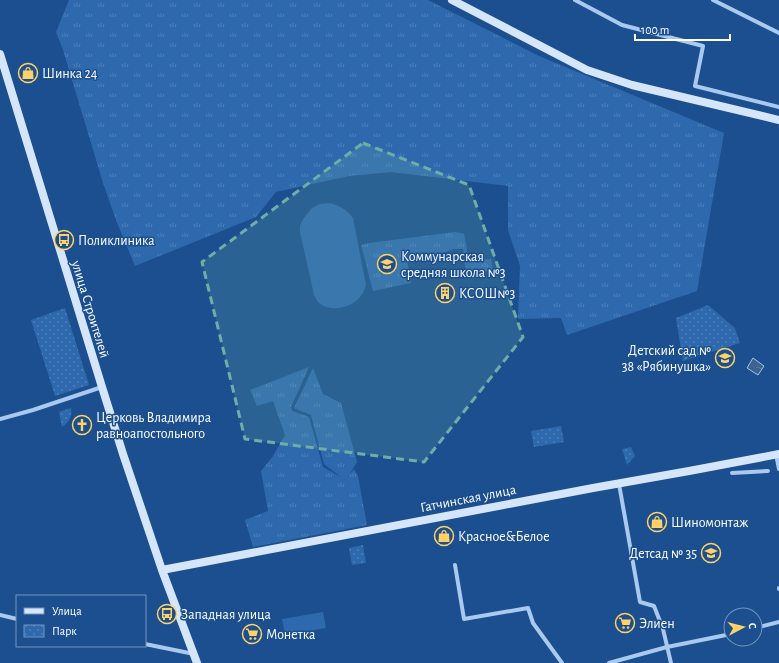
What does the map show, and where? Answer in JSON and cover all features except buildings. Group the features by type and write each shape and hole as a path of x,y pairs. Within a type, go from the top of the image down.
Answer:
{"main road":[{"path":"452,0 587,70 632,85 779,120"},
{"name":"улица Строителей","path":"0,54 102,387 162,570 197,663"},
{"name":"Гатчинская улица","path":"162,570 778,454"}],"street":[{"path":"575,0 622,25 703,46 695,86 779,107"},
{"path":"713,0 779,33"},
{"path":"0,419 33,410 102,387"},
{"path":"778,454 779,469"},
{"path":"732,473 768,471"},
{"path":"619,484 640,602 654,606 663,629 671,663"},
{"path":"454,565 464,619 528,608 533,624 562,663"},
{"path":"0,615 16,619"},
{"path":"763,626 779,622"},
{"path":"609,663 667,647 723,636"},
{"path":"146,644 194,654"}],"highlighted area":[{"path":"363,143 469,185 523,337 424,462 245,439 202,262"}],"green space":[{"path":"69,0 428,0 539,56 724,133 697,291 567,335 561,318 518,319 520,266 508,230 508,186 391,172 349,176 276,192 256,217 135,266 103,183 63,50 56,32"},
{"path":"330,203 345,210 353,218 366,285 363,293 354,303 342,308 330,308 324,306 319,303 315,297 300,232 302,221 312,208 320,204"},
{"path":"455,232 464,234 469,261 491,259 493,271 466,273 463,249 454,249 407,259 411,283 373,291 361,245"},
{"path":"708,305 735,328 740,343 683,361 676,318"},
{"path":"65,308 89,385 55,396 31,320"},
{"path":"309,367 291,407 292,411 309,417 323,467 341,477 324,464 311,415 294,408 313,368 323,394 341,403 357,462 349,475 354,469 358,476 367,525 253,547 245,520 268,511 261,471 273,456 285,435 273,401 257,406 250,390"},
{"path":"71,408 70,419 62,427 59,412"},
{"path":"561,426 564,442 534,447 531,431"},
{"path":"631,447 635,456 627,465 622,449"},
{"path":"363,545 366,563 352,565 349,548"},
{"path":"323,612 326,628 285,635 282,619"}],"water":[{"path":"753,358 764,366 758,375 747,368"}],"place":[{"name":"Шинка 24","path":"28,73"},
{"name":"Поликлиника","path":"64,240"},
{"name":"Коммунарская средняя школа №3","path":"387,264"},
{"name":"КСОШ№3","path":"445,293"},
{"name":"Детский сад № 38 «Рябинушка»","path":"725,358"},
{"name":"Церковь Владимира равноапостольного","path":"82,425"},
{"name":"Шиномонтаж","path":"657,522"},
{"name":"Красное&Белое","path":"444,536"},
{"name":"Детсад № 35","path":"711,553"},
{"name":"Западная улица","path":"167,614"},
{"name":"Элиен","path":"625,623"},
{"name":"Монетка","path":"252,634"}]}
